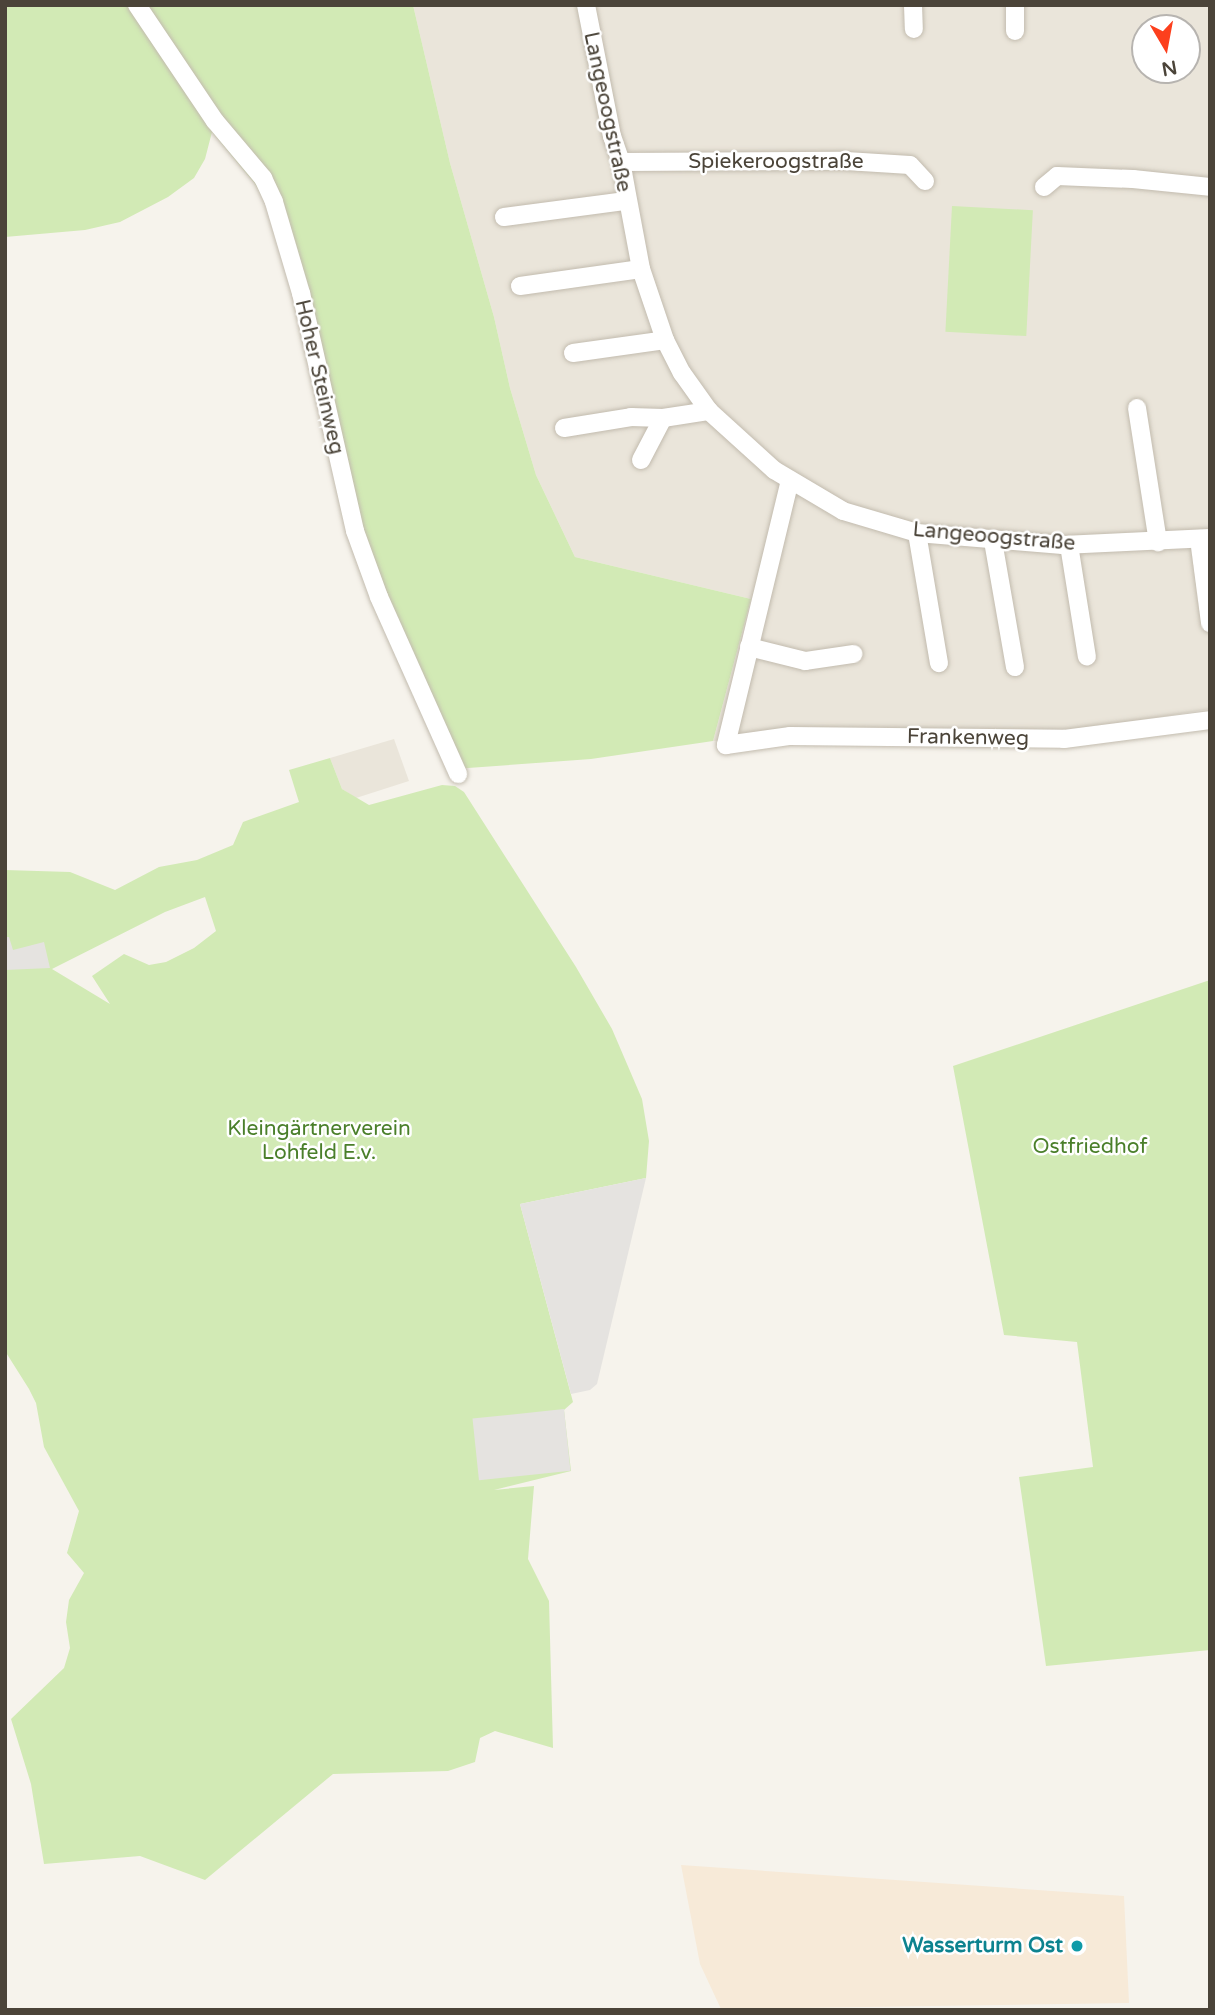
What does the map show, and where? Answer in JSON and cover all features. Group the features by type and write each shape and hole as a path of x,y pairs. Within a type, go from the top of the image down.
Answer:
{"street":[{"name":"Hoher Steinweg","path":"137,5 215,121 263,178 274,202 301,293 355,531 379,597 458,774"},
{"name":"Langeoogstraße","path":"586,5 612,136 621,162 640,269 665,340 682,373 709,411 774,470 843,511 917,533 1069,545 1205,538"},
{"path":"914,5 914,29"},
{"path":"1015,5 1015,31"},
{"name":"Spiekeroogstraße","path":"621,162 846,161 910,165 925,181"},
{"path":"1044,187 1057,176 1133,179 1210,187"},
{"path":"504,217 626,201"},
{"path":"520,286 640,269"},
{"path":"573,353 665,340"},
{"path":"1137,408 1158,541"},
{"path":"565,428 631,417 663,418 709,411"},
{"path":"641,460 663,418"},
{"path":"790,480 749,647 806,661 853,654"},
{"path":"917,533 939,663"},
{"path":"1205,538 1210,623"},
{"path":"993,541 1015,667"},
{"path":"1069,545 1087,657"},
{"name":"Frankenweg","path":"749,647 726,745 790,736 1064,739 1210,720"}],"shaded area":[{"path":"413,5 1210,5 1210,709 1064,732 713,741 751,599 575,557 536,475 510,388 494,317 450,163"},
{"path":"394,739 409,781 356,798 342,789 330,758"},
{"path":"5,937 9,937 13,950 44,942 50,968 5,970"},
{"path":"646,1178 597,1384 590,1390 571,1394 520,1204"},
{"path":"564,1409 570,1471 479,1480 473,1419"},
{"path":"681,1865 1124,1896 1129,2003 721,2009 700,1964"}],"green space":[{"path":"5,5 413,5 450,163 494,317 510,388 536,475 575,557 751,599 713,741 591,759 454,769 386,618 275,220 255,184 212,132 205,159 194,178 168,197 120,222 85,230 5,237"},
{"path":"952,206 1033,210 1026,336 945,332"},
{"name":"Kleingärtnerverein Lohfeld E.v.","path":"330,758 342,789 369,805 442,785 455,786 464,792 576,967 612,1029 642,1099 649,1141 646,1178 520,1204 573,1402 564,1410 571,1471 494,1490 534,1486 528,1559 549,1601 553,1748 495,1731 480,1738 475,1762 448,1771 333,1774 205,1880 140,1856 44,1864 31,1784 11,1719 64,1668 70,1648 66,1622 69,1600 84,1573 67,1553 79,1511 44,1447 36,1403 5,1351 5,870 70,872 115,890 159,867 197,860 233,845 243,822 299,802 289,770","holes":["205,897 216,931 194,948 166,962 149,965 124,954 92,976 110,1004 52,969 165,912"]},
{"name":"Ostfriedhof","path":"1210,980 1210,1650 1046,1666 1019,1477 1093,1467 1077,1342 1004,1335 953,1066"}],"place":[{"name":"Wasserturm Ost","path":"1077,1946"}]}
